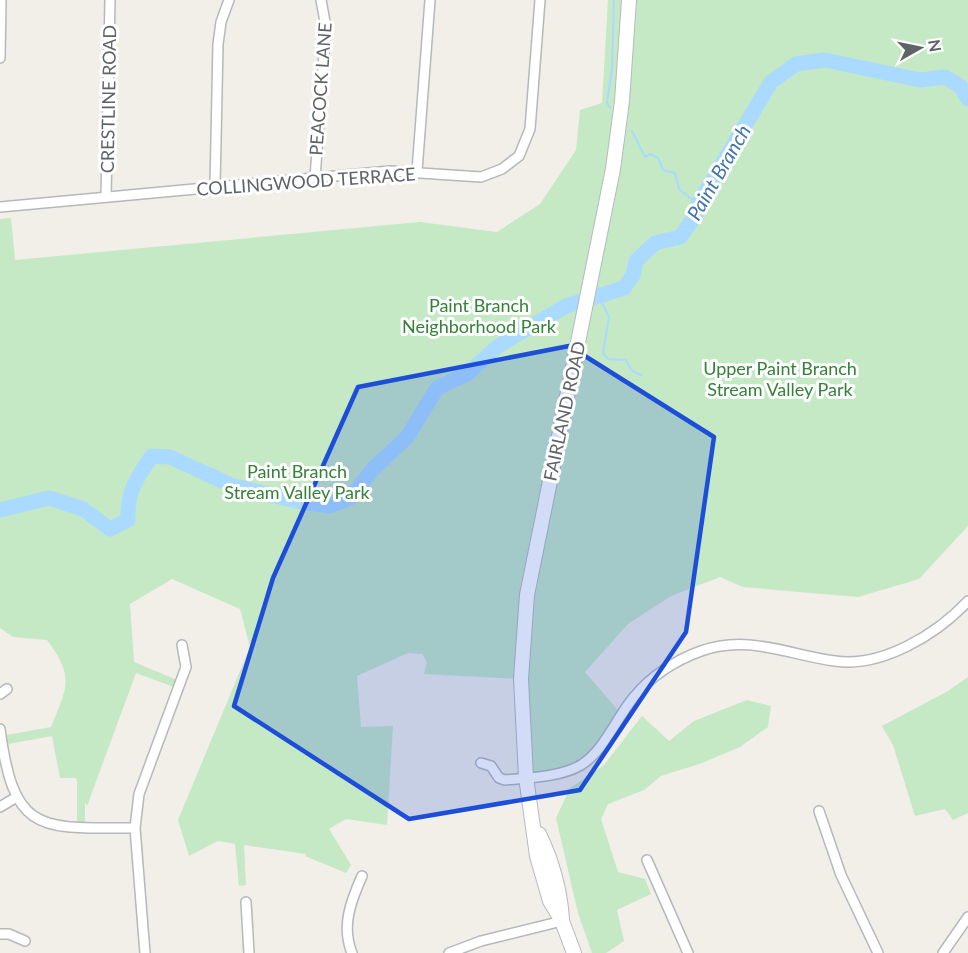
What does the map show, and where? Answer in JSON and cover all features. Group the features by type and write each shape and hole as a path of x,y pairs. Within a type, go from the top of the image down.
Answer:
{"main road":[{"name":"FAIRLAND ROAD","path":"574,953 562,921 550,901 537,856 526,777 520,708 527,595 618,136 629,0"}],"street":[{"path":"0,58 1,0"},
{"name":"CRESTLINE ROAD","path":"106,197 110,0"},
{"path":"215,188 218,44 221,22 229,0"},
{"name":"PEACOCK LANE","path":"315,178 326,27 321,0"},
{"path":"417,171 430,0"},
{"name":"COLLINGWOOD TERRACE","path":"0,207 417,171 481,177 502,169 519,156 530,129 540,0"},
{"path":"482,763 491,766 499,778 559,772 581,765 593,755 633,698 646,684 672,665 703,650 751,644 834,661 864,661 924,636 968,601"},
{"path":"145,953 135,828 139,794 186,667 182,645"},
{"path":"0,729 15,798 38,819 54,826 135,828"},
{"path":"0,807 15,798"},
{"path":"819,811 841,875 878,953"},
{"path":"647,860 688,953"},
{"path":"352,953 347,941 347,915 362,876"},
{"path":"246,902 249,953"},
{"path":"943,953 968,917"},
{"path":"449,953 481,941 562,921"},
{"path":"0,934 9,934 26,941"}],"highlighted area":[{"path":"569,346 714,437 686,632 580,790 409,819 234,706 273,578 358,387"}],"green space":[{"path":"608,0 968,0 968,526 919,579 858,597 743,587 720,577 671,596 628,624 585,672 622,715 581,765 526,777 521,679 424,674 427,662 422,654 408,653 357,676 361,727 393,726 387,825 346,819 329,829 351,865 346,873 305,856 306,854 244,845 246,885 239,886 235,844 218,841 189,856 178,820 250,647 240,609 172,579 130,604 134,662 177,680 174,687 136,673 87,806 85,802 85,823 77,823 77,781 76,778 60,778 52,736 8,744 7,735 51,727 66,683 62,664 47,640 13,637 0,628 0,219 11,218 15,260 420,222 497,232 540,204 576,150 580,110 602,103"},
{"path":"968,677 968,813 953,820 945,809 915,816 893,745 882,726 948,691"},
{"path":"747,700 771,706 768,727 740,747 702,763 661,776 644,790 608,804 601,819 618,872 645,879 651,894 617,910 624,941 606,953 592,953 578,913 556,818 570,788 604,765 642,716 669,741 694,721"}],"waterway":[{"path":"610,108 607,103 612,68 614,0"},
{"name":"Paint Branch","path":"0,510 49,498 83,509 110,529 128,520 131,493 141,471 152,456 170,457 231,485 296,501 330,506 350,498 373,469 407,437 437,388 467,374 498,346 566,306 624,288 633,275 636,261 655,243 680,237 696,215 698,204 771,82 796,64 825,60 920,80 945,77 960,86 968,99"},
{"path":"632,131 645,157 650,154 658,158 663,170 675,173 679,189 698,204"},
{"path":"599,297 609,317 603,353 608,359 626,360 631,370 641,375"}],"park label":[{"name":"Paint Branch Neighborhood Park","path":"479,315"},
{"name":"Upper Paint Branch Stream Valley Park","path":"780,378"},
{"name":"Paint Branch Stream Valley Park","path":"297,481"}]}
